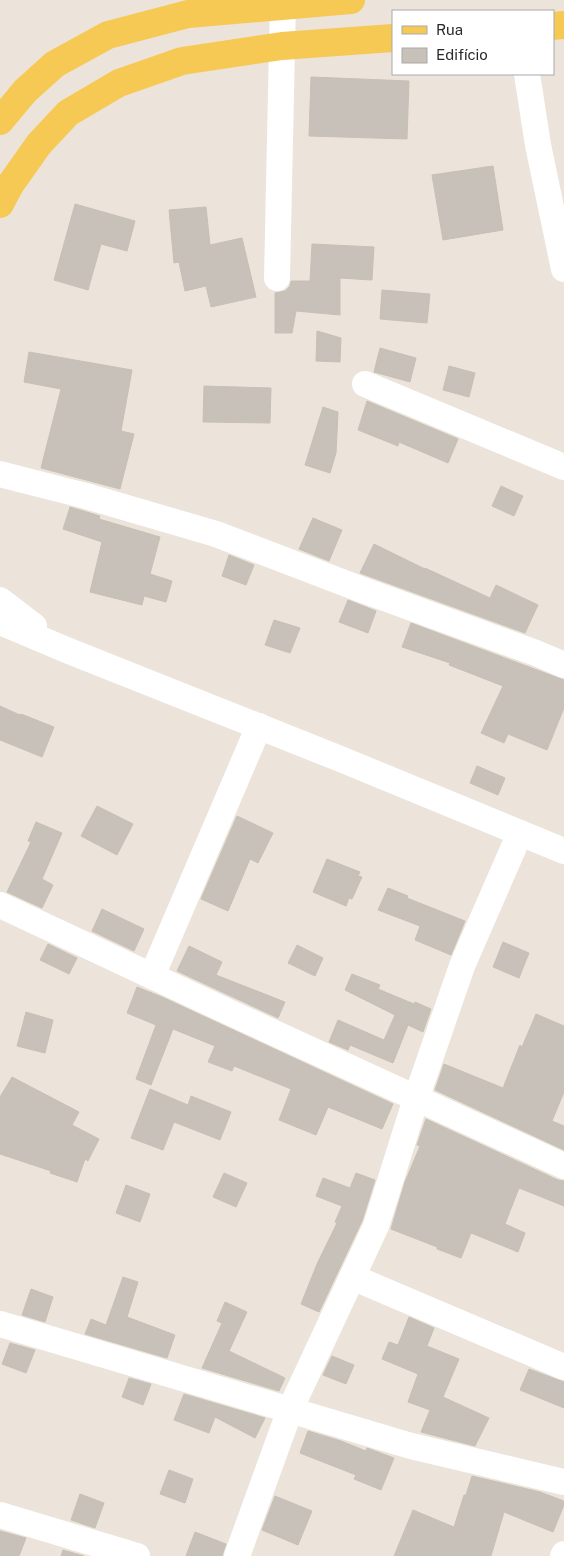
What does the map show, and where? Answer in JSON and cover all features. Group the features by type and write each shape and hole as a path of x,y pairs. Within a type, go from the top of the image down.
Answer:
{"main road":[{"path":"0,122 25,91 55,64 108,35 188,14 283,2 351,0"},
{"path":"0,204 10,185 39,144 68,113 119,83 182,62 282,46 392,38"}],"street":[{"path":"277,278 283,2"},
{"path":"527,75 538,145 564,269"},
{"path":"365,384 564,467"},
{"path":"0,474 86,496 216,534 360,590 536,653 564,666"},
{"path":"0,600 69,651"},
{"path":"0,622 564,851"},
{"path":"152,976 259,726"},
{"path":"237,1556 290,1410 376,1226 416,1099 462,966 520,833"},
{"path":"0,905 564,1166"},
{"path":"352,1277 564,1367"},
{"path":"0,1324 412,1446 564,1482"},
{"path":"0,1516 136,1556"}],"building":[{"path":"311,77 409,81 407,139 309,136"},
{"path":"493,166 503,230 443,240 432,175"},
{"path":"75,204 135,221 127,251 101,244 88,290 54,280"},
{"path":"206,207 210,245 242,238 256,297 211,307 206,286 185,291 179,262 174,263 169,210"},
{"path":"312,244 374,247 372,280 340,278 340,315 296,311 292,333 275,333 275,293 285,291 290,286 291,281 310,281"},
{"path":"382,290 430,294 427,323 380,319"},
{"path":"317,331 341,338 340,362 316,361"},
{"path":"380,348 416,358 410,382 374,372"},
{"path":"29,352 132,370 121,431 134,434 120,489 41,468 61,389 24,382"},
{"path":"449,366 475,373 469,397 443,390"},
{"path":"204,386 271,388 270,423 203,422"},
{"path":"367,401 458,439 448,463 399,442 398,446 358,430"},
{"path":"323,407 338,412 336,453 330,473 305,465"},
{"path":"501,486 523,496 514,516 492,506"},
{"path":"70,507 100,516 99,519 160,537 150,574 172,581 166,602 144,596 142,605 90,592 102,542 63,529"},
{"path":"313,518 342,530 329,561 299,549"},
{"path":"374,544 490,598 496,585 538,605 525,633 360,573"},
{"path":"229,555 254,565 246,585 222,576"},
{"path":"348,600 376,611 368,633 339,622"},
{"path":"274,620 300,628 290,653 265,645"},
{"path":"411,623 564,680 564,708 547,750 508,734 504,743 481,733 503,686 449,665 450,663 402,647"},
{"path":"0,706 54,727 42,757 0,740"},
{"path":"477,766 505,778 498,795 470,783"},
{"path":"97,806 133,824 117,855 81,836"},
{"path":"237,816 273,833 258,863 250,859 228,911 201,899"},
{"path":"36,822 62,833 42,879 53,885 42,908 7,892 31,842 28,841"},
{"path":"327,859 360,872 358,876 362,877 352,899 349,898 346,906 313,892"},
{"path":"388,888 408,896 407,898 465,921 451,955 415,940 420,926 378,910"},
{"path":"102,909 144,929 134,951 92,931"},
{"path":"503,942 529,953 519,978 493,967"},
{"path":"48,944 77,958 69,974 40,960"},
{"path":"297,945 323,958 315,976 288,963"},
{"path":"189,946 222,962 216,975 285,1002 278,1018 177,971"},
{"path":"352,974 380,985 378,989 431,1009 423,1032 408,1025 393,1063 350,1045 348,1050 329,1042 338,1020 384,1040 395,1015 345,990"},
{"path":"137,987 393,1104 382,1129 328,1107 316,1135 279,1120 291,1089 234,1066 232,1071 208,1062 215,1046 173,1029 151,1085 136,1079 156,1025 127,1013"},
{"path":"26,1012 53,1020 45,1053 17,1046"},
{"path":"536,1014 564,1026 564,1092 552,1121 564,1126 564,1150 435,1090 444,1064 503,1088 520,1045 522,1047"},
{"path":"12,1077 79,1112 72,1125 99,1139 88,1161 85,1159 77,1182 0,1154 0,1097"},
{"path":"150,1089 188,1105 191,1096 231,1112 220,1140 174,1122 163,1150 131,1138"},
{"path":"426,1119 558,1180 564,1181 564,1206 519,1188 505,1224 525,1233 518,1252 471,1233 461,1258 391,1229 405,1182 420,1146 417,1145"},
{"path":"224,1173 247,1183 236,1207 213,1197"},
{"path":"356,1173 375,1180 362,1221 319,1312 301,1304 317,1264 337,1223 335,1222 342,1206 316,1196 323,1178 350,1188"},
{"path":"126,1185 150,1194 140,1222 116,1213"},
{"path":"123,1277 138,1282 127,1317 175,1335 167,1358 85,1334 91,1319 106,1325"},
{"path":"31,1289 53,1297 45,1322 22,1315"},
{"path":"225,1302 247,1312 229,1351 285,1378 279,1391 202,1368 222,1323 217,1321"},
{"path":"409,1317 434,1328 427,1346 459,1359 443,1397 489,1418 475,1446 421,1432 430,1410 408,1402 418,1374 382,1359 389,1342 398,1345"},
{"path":"10,1343 35,1350 26,1373 2,1364"},
{"path":"332,1356 354,1365 346,1384 323,1375"},
{"path":"529,1369 564,1382 564,1408 520,1390"},
{"path":"129,1378 151,1384 143,1405 122,1397"},
{"path":"184,1394 265,1418 255,1438 215,1417 209,1433 174,1420"},
{"path":"308,1431 366,1451 367,1448 394,1458 381,1490 354,1479 356,1475 300,1453"},
{"path":"169,1470 193,1479 185,1503 160,1494"},
{"path":"472,1476 540,1492 564,1501 553,1532 504,1512 491,1556 394,1556 413,1510 454,1527"},
{"path":"80,1494 104,1503 95,1528 71,1520"},
{"path":"275,1496 312,1511 298,1545 262,1530"},
{"path":"0,1531 26,1538 19,1556 0,1556"},
{"path":"195,1532 226,1544 222,1556 186,1556"},
{"path":"63,1550 84,1556 61,1556"}]}
